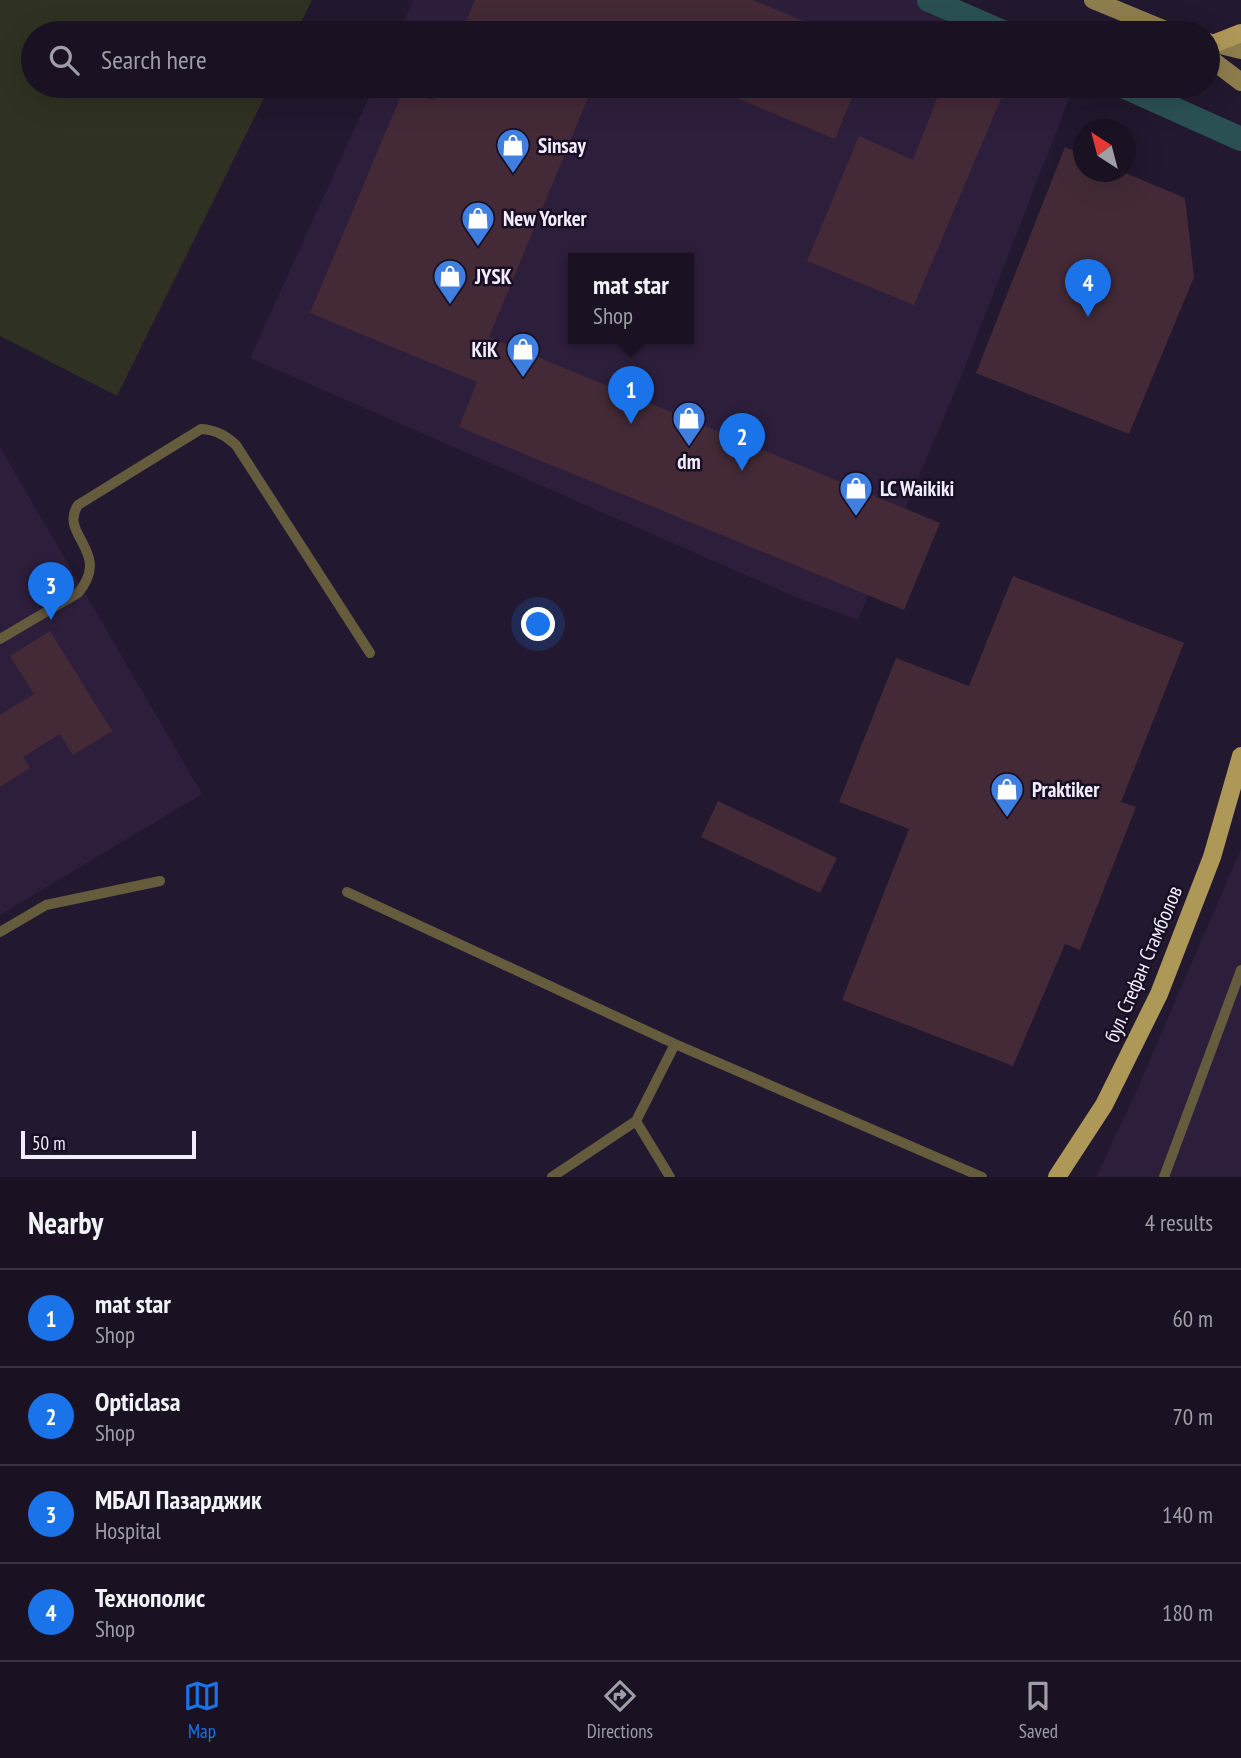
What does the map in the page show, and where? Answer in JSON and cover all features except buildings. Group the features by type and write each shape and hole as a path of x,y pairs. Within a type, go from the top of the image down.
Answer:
{"main road":[{"path":"1220,43 1241,33"},
{"name":"бул. Стефан Стамболов","path":"1056,1177 1104,1105 1159,994 1212,857 1241,755"}],"street":[{"path":"1093,0 1144,21"},
{"path":"1220,49 1241,50"},
{"path":"1220,60 1241,82"}],"lane":[{"path":"0,639 78,593 86,584 91,575 91,562 73,522 72,513 78,505 201,429 214,430 227,436 236,445 370,653"},
{"path":"0,932 46,905 160,881"},
{"path":"347,892 674,1044 966,1175 982,1177"},
{"path":"1164,1177 1241,970"},
{"path":"552,1177 636,1121 674,1044"},
{"path":"636,1121 670,1177"}],"shaded area":[{"path":"413,0 929,0 977,21 403,21"},
{"path":"369,98 1069,98 961,377 858,620 798,598 250,358"},
{"path":"0,447 202,794 0,915"},
{"path":"1241,849 1241,1177 1096,1177 1132,1101"}],"green space":[{"path":"0,0 312,0 302,21 21,21 21,98 264,98 117,396 0,336"}],"waterway":[{"path":"929,0 977,21"},
{"path":"1150,98 1241,139"}],"place":[{"name":"Sinsay","path":"513,175"},
{"name":"New Yorker","path":"478,248"},
{"name":"JYSK","path":"450,306"},
{"name":"Технополис","path":"1088,317"},
{"name":"KiK","path":"523,379"},
{"name":"mat star","path":"631,424"},
{"name":"dm","path":"689,448"},
{"name":"Opticlasa","path":"742,471"},
{"name":"LC Waikiki","path":"856,518"},
{"name":"МБАЛ Пазарджик","path":"51,620"},
{"name":"Praktiker","path":"1007,819"}]}
